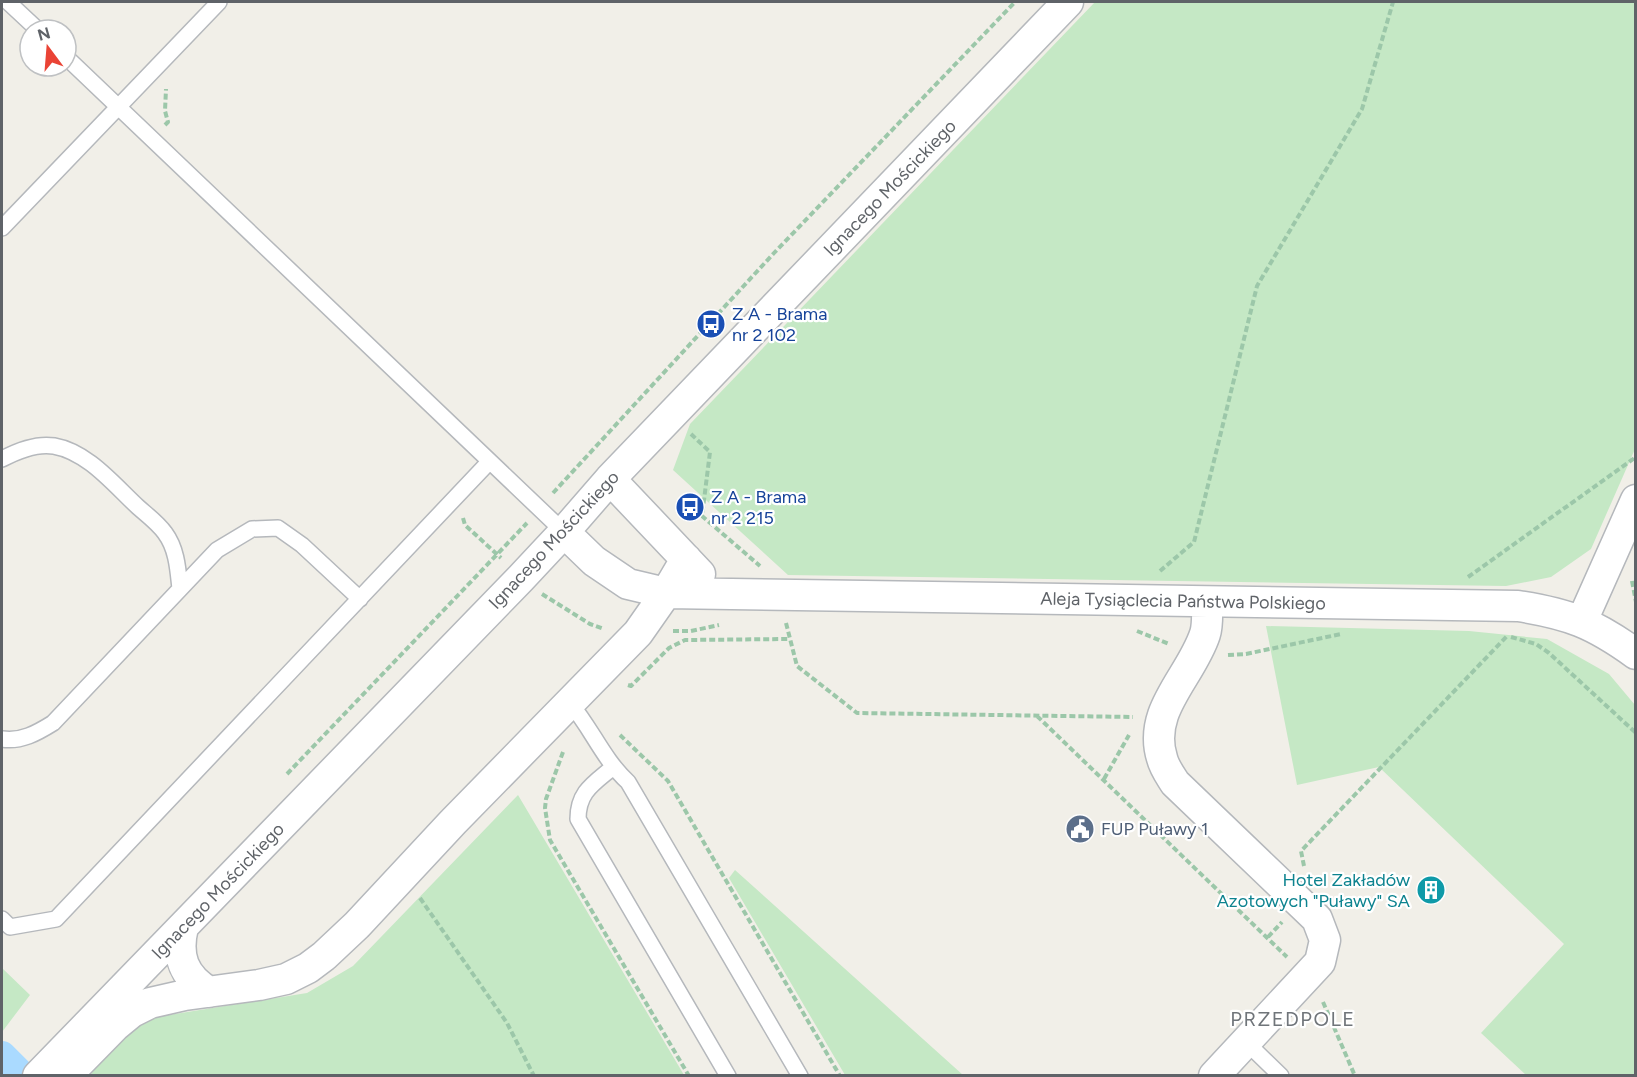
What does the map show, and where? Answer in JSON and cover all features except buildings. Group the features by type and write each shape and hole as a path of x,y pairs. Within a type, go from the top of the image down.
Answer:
{"street":[{"name":"Ignacego Mościckiego","path":"66,1065 183,927 564,532 610,479 1068,2"},
{"path":"610,479 719,594"},
{"path":"1582,621 1635,500"},
{"name":"Aleja Tysiąclecia Państwa Polskiego","path":"564,532 594,561 628,584 666,593 1518,606 1549,611 1582,621 1610,636 1635,654"},
{"name":"Ignacego Mościckiego","path":"38,1076 66,1065 132,1012 150,1004 185,995 286,979 308,968 337,946 638,633 686,559"},
{"path":"1207,602 1206,633 1160,718 1158,740 1162,760 1175,783 1317,919 1325,940 1320,962 1214,1076"},
{"path":"183,927 180,947 187,974 197,985 209,992"}],"lane":[{"path":"8,2 25,18"},
{"path":"2,228 219,2"},
{"path":"78,69 564,532"},
{"path":"2,459 29,447 53,446 75,453 96,468 165,532 174,549 180,589"},
{"path":"2,918 10,927 56,918 489,462"},
{"path":"2,739 13,741 36,734 54,723 216,550 252,529 278,528 302,545 360,599"},
{"path":"570,703 583,718 612,768 628,782 800,1076"},
{"path":"612,768 586,790 578,806 579,819 728,1076"},
{"path":"1246,1042 1281,1076"}],"path":[{"path":"1155,574 1194,542 1257,286 1362,109 1393,2"},
{"path":"1466,578 1635,457"},
{"path":"783,613 797,666 857,713 1140,717"},
{"path":"1305,873 1301,851 1513,630"},
{"path":"1225,655 1246,654 1346,634"},
{"path":"1495,635 1536,644 1549,652 1635,733"},
{"path":"1037,716 1268,937 1286,955 1289,962 1316,987 1355,1076"},
{"path":"614,729 668,781 840,1076"},
{"path":"404,876 507,1023 534,1076"}],"green space":[{"path":"1095,2 1635,2 1635,449 1591,549 1551,577 1506,586 788,575 673,470 690,424"},
{"path":"1266,626 1469,631 1547,639 1609,674 1635,705 1635,1075 1526,1075 1481,1033 1564,944 1379,767 1297,785"},
{"path":"518,795 684,1075 90,1076 115,1039 150,1018 307,993 353,966"},
{"path":"735,870 963,1075 845,1075 729,878"},
{"path":"2,968 30,995 2,1032"}],"waterway":[{"path":"2,1055 23,1076"}],"place":[{"name":"Z A - Brama nr 2 102","path":"711,324"},
{"name":"Z A - Brama nr 2 215","path":"690,507"},
{"name":"FUP Puławy 1","path":"1080,829"},
{"name":"Hotel Zakładów Azotowych \"Puławy\" SA","path":"1431,890"}],"district":[{"name":"PRZEDPOLE","path":"1293,1019"}]}
